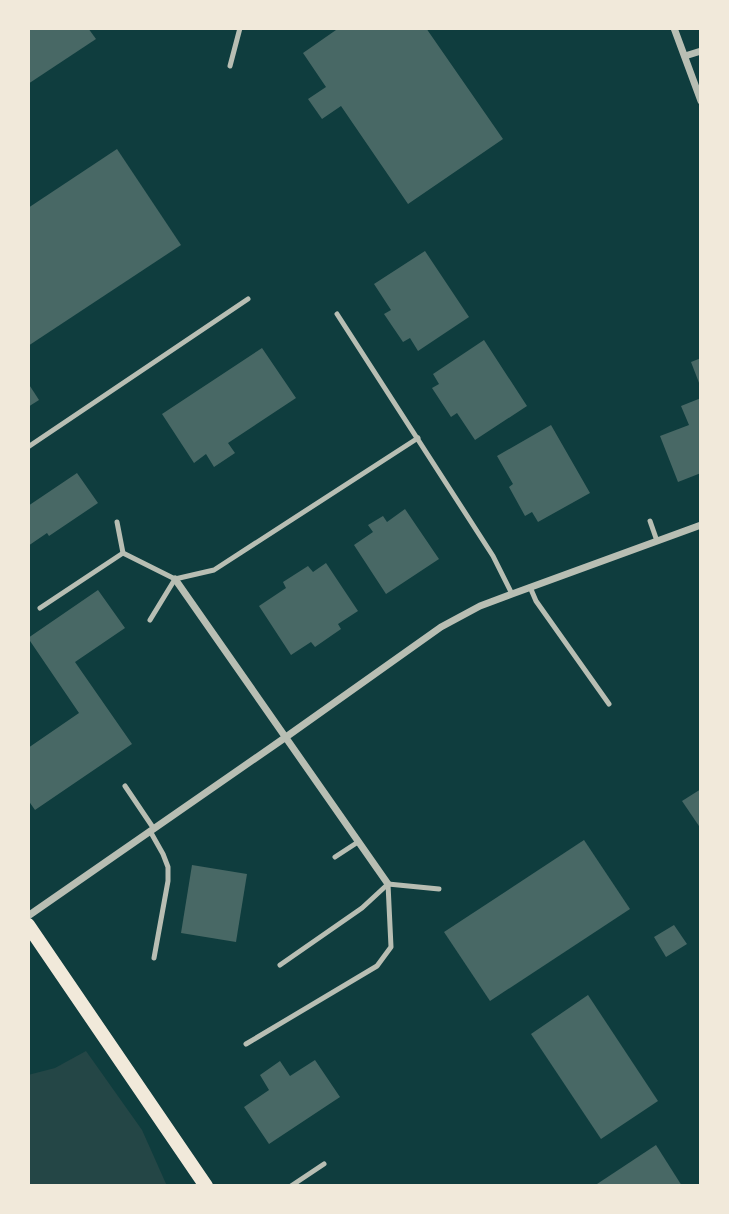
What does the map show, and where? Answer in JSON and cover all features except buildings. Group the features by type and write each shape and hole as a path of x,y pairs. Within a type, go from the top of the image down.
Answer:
{"main road":[{"path":"28,925 206,1186"}],"street":[{"path":"674,28 701,101"},
{"path":"685,56 701,51"},
{"path":"28,916 441,627 480,606 701,525"},
{"path":"175,579 388,884"}],"lane":[{"path":"230,66 240,28"},
{"path":"28,447 248,299"},
{"path":"337,314 493,556 512,594"},
{"path":"122,553 175,579 214,570 418,438"},
{"path":"650,521 657,541"},
{"path":"117,523 122,553"},
{"path":"40,608 122,553"},
{"path":"150,620 175,579"},
{"path":"530,587 609,704"},
{"path":"125,786 152,830 168,867 169,881 154,958"},
{"path":"335,857 358,842"},
{"path":"246,1044 377,967 391,947 388,884"},
{"path":"280,965 362,908 388,884 439,889"},
{"path":"291,1186 324,1164"}],"shaded area":[{"path":"86,1051 142,1130 167,1186 28,1186 28,1075 55,1068"}]}
